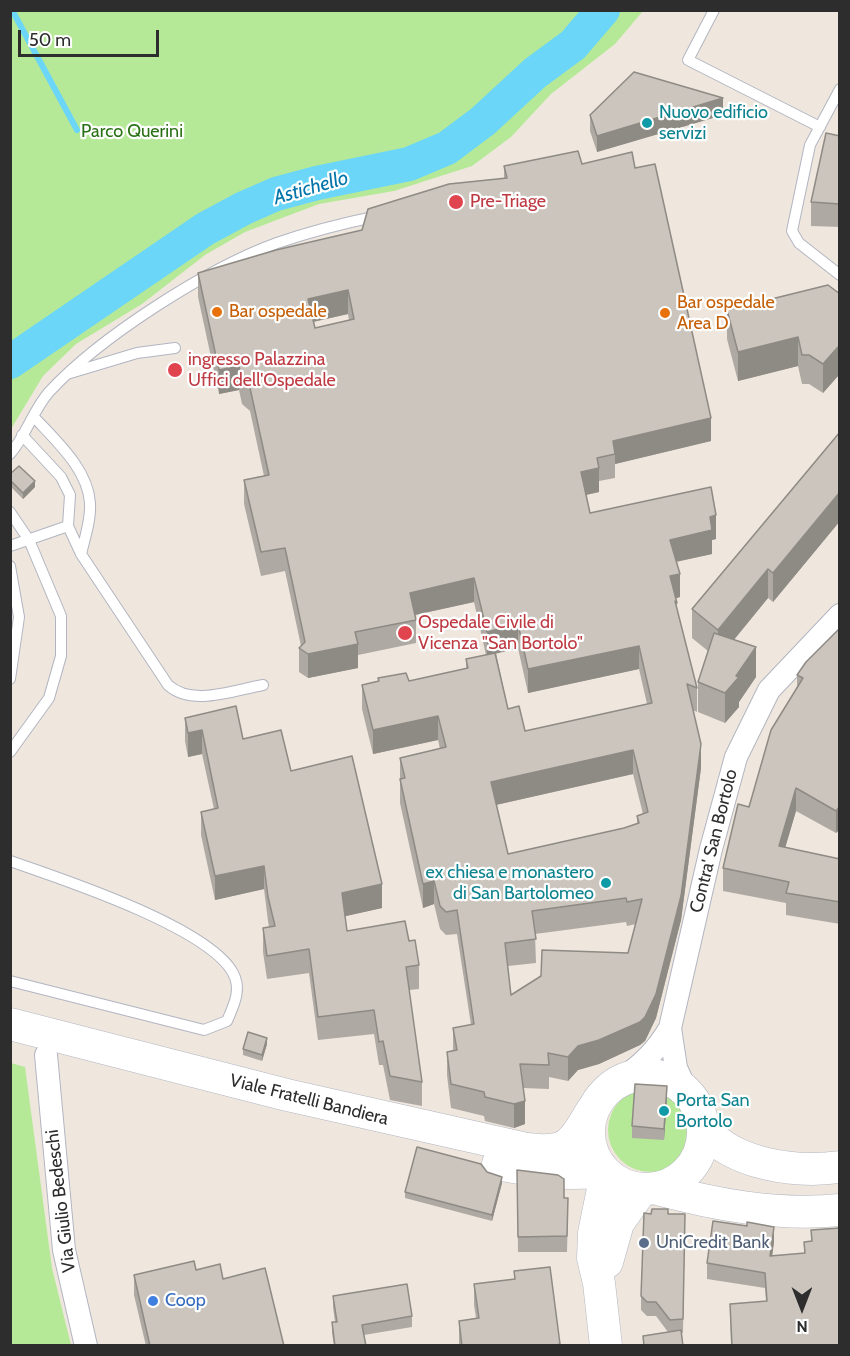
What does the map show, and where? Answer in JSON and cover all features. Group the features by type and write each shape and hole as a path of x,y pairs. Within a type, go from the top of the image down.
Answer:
{"main road":[{"name":"Viale Fratelli Bandiera","path":"10,1024 287,1095 527,1149 565,1148 577,1136 592,1110"},
{"name":"Viale Fratelli Bandiera","path":"10,1046 283,1115 543,1173 578,1174 603,1171"},
{"path":"599,1283 618,1223 648,1189 674,1181 690,1168 698,1157 704,1130 701,1113 686,1090 669,1079 654,1075 637,1075 622,1079 600,1096 592,1110 588,1140 593,1155 603,1171 627,1186 648,1189 710,1202 754,1209 784,1212 840,1210"},
{"path":"704,1130 715,1143 755,1160 799,1168 840,1167"},
{"path":"603,1171 603,1189 594,1233 593,1258 599,1283 606,1346"},
{"path":"543,1173 572,1186 583,1197 594,1233"}],"street":[{"name":"Contra' San Bortolo","path":"622,1079 643,1064 670,1028 711,849 736,758 769,690 840,615"},
{"name":"Contra' San Bortolo","path":"670,1028 676,1068 686,1090"},
{"name":"Via Giulio Bedeschi","path":"46,1055 64,1250 86,1346"}],"lane":[{"path":"714,10 688,60 820,128"},
{"path":"840,89 810,145 792,231 799,243 840,275"},
{"path":"10,454 47,395 67,374 111,339 223,266 277,243 388,213"},
{"path":"67,374 137,352 175,348"},
{"path":"34,417 73,462 87,489 90,501 81,554"},
{"path":"22,435 61,477 70,495 68,526 81,554 159,674 176,692 200,696 263,685"},
{"path":"10,512 29,540 60,616 60,656 49,698 10,752"},
{"path":"10,546 68,526"},
{"path":"10,679 19,617 11,568"},
{"path":"10,861 140,909 218,953 234,974 238,998 227,1021 204,1030 10,981"}],"green space":[{"name":"Parco Querini","path":"10,11 643,11 615,44 551,94 511,137 472,166 394,191 319,204 245,232 205,255 142,304 76,344 43,376 11,429"},
{"path":"11,1063 25,1067 52,1268 71,1345 11,1345"},
{"path":"650,1088 666,1091 680,1100 689,1114 692,1130 689,1146 680,1160 666,1169 650,1172 634,1169 620,1160 611,1146 608,1130 611,1114 620,1100 634,1091"}],"building":[{"path":"634,72 723,98 597,136 590,115"},
{"path":"826,133 840,136 840,204 811,202"},
{"path":"578,151 582,164 632,152 635,168 655,164 711,418 613,441 615,454 597,458 599,468 581,472 590,513 711,487 716,515 710,517 712,530 670,540 680,574 670,576 697,688 687,684 701,744 681,896 656,994 645,1017 640,1022 599,1040 578,1046 568,1057 548,1053 549,1065 520,1064 525,1101 514,1104 485,1097 484,1092 451,1084 447,1052 457,1050 453,1028 474,1024 457,910 446,912 440,906 434,881 423,884 400,779 405,778 400,758 446,747 438,716 373,730 362,685 379,681 378,678 406,673 409,681 468,668 466,659 495,653 508,709 519,706 525,731 652,703 639,646 528,669 518,624 487,632 474,578 410,593 416,620 355,632 358,644 308,654 299,648 305,642 285,548 261,552 244,480 269,475 250,388 242,381 239,366 219,370 198,273 276,250 362,230 368,209 449,184 507,178 504,166","holes":["348,290 354,319 315,328 308,299","633,750 648,812 637,816 639,823 624,828 508,854 491,782","626,898 627,902 642,899 628,953 542,950 541,976 511,995 505,943 536,939 532,911"]},
{"path":"828,285 840,294 840,348 838,347 823,364 809,355 802,355 798,337 738,352 727,310"},
{"path":"840,432 840,492 773,573 768,569 718,630 692,609"},
{"path":"19,466 35,481 23,493 10,480 10,474"},
{"path":"840,628 840,806 836,811 796,788 779,846 840,859 840,902 786,893 789,882 723,868 738,804 749,807 771,730 803,678 797,675 806,662"},
{"path":"714,633 756,647 736,676 739,677 725,693 698,682"},
{"path":"236,706 243,739 281,730 291,771 352,756 382,884 342,893 347,931 405,921 409,941 415,940 419,965 406,967 422,1082 390,1076 383,1041 379,1042 374,1010 318,1017 309,949 267,956 263,928 275,926 264,866 215,876 201,812 218,808 202,730 188,733 185,718"},
{"path":"248,1032 267,1038 262,1055 243,1049"},
{"path":"635,1084 667,1086 664,1129 632,1126"},
{"path":"417,1147 481,1164 487,1172 502,1177 492,1215 405,1192"},
{"path":"517,1170 558,1175 564,1179 564,1198 568,1198 567,1236 518,1237"},
{"path":"652,1209 668,1209 668,1214 685,1214 683,1319 670,1320 656,1302 647,1302 641,1296 644,1213 651,1214"},
{"path":"713,1221 747,1226 747,1222 774,1227 770,1256 805,1253 804,1242 812,1241 811,1230 840,1228 840,1346 732,1346 730,1304 767,1301 765,1273 707,1263"},
{"path":"194,1261 196,1270 220,1264 223,1279 265,1268 284,1346 150,1346 134,1275"},
{"path":"550,1267 560,1344 552,1346 462,1346 459,1321 479,1318 474,1284 515,1279 514,1271"},
{"path":"407,1284 412,1316 362,1325 366,1346 335,1346 332,1322 337,1322 333,1296"},
{"path":"681,1330 683,1346 644,1346 643,1336"}],"waterway":[{"path":"12,10 77,130"},
{"name":"Astichello","path":"10,362 205,229 244,208 276,194 317,183 409,164 447,148 483,121 535,73 573,45 603,10"}],"place":[{"name":"Nuovo edificio servizi","path":"647,123"},
{"name":"Pre-Triage","path":"456,202"},
{"name":"Bar ospedale","path":"217,312"},
{"name":"Bar ospedale Area D","path":"665,313"},
{"name":"ingresso Palazzina Uffici dell'Ospedale","path":"175,370"},
{"name":"Ospedale Civile di Vicenza \"San Bortolo\"","path":"405,633"},
{"name":"ex chiesa e monastero di San Bartolomeo","path":"606,883"},
{"name":"Porta San Bortolo","path":"664,1111"},
{"name":"UniCredit Bank","path":"644,1243"},
{"name":"Coop","path":"153,1301"}]}
